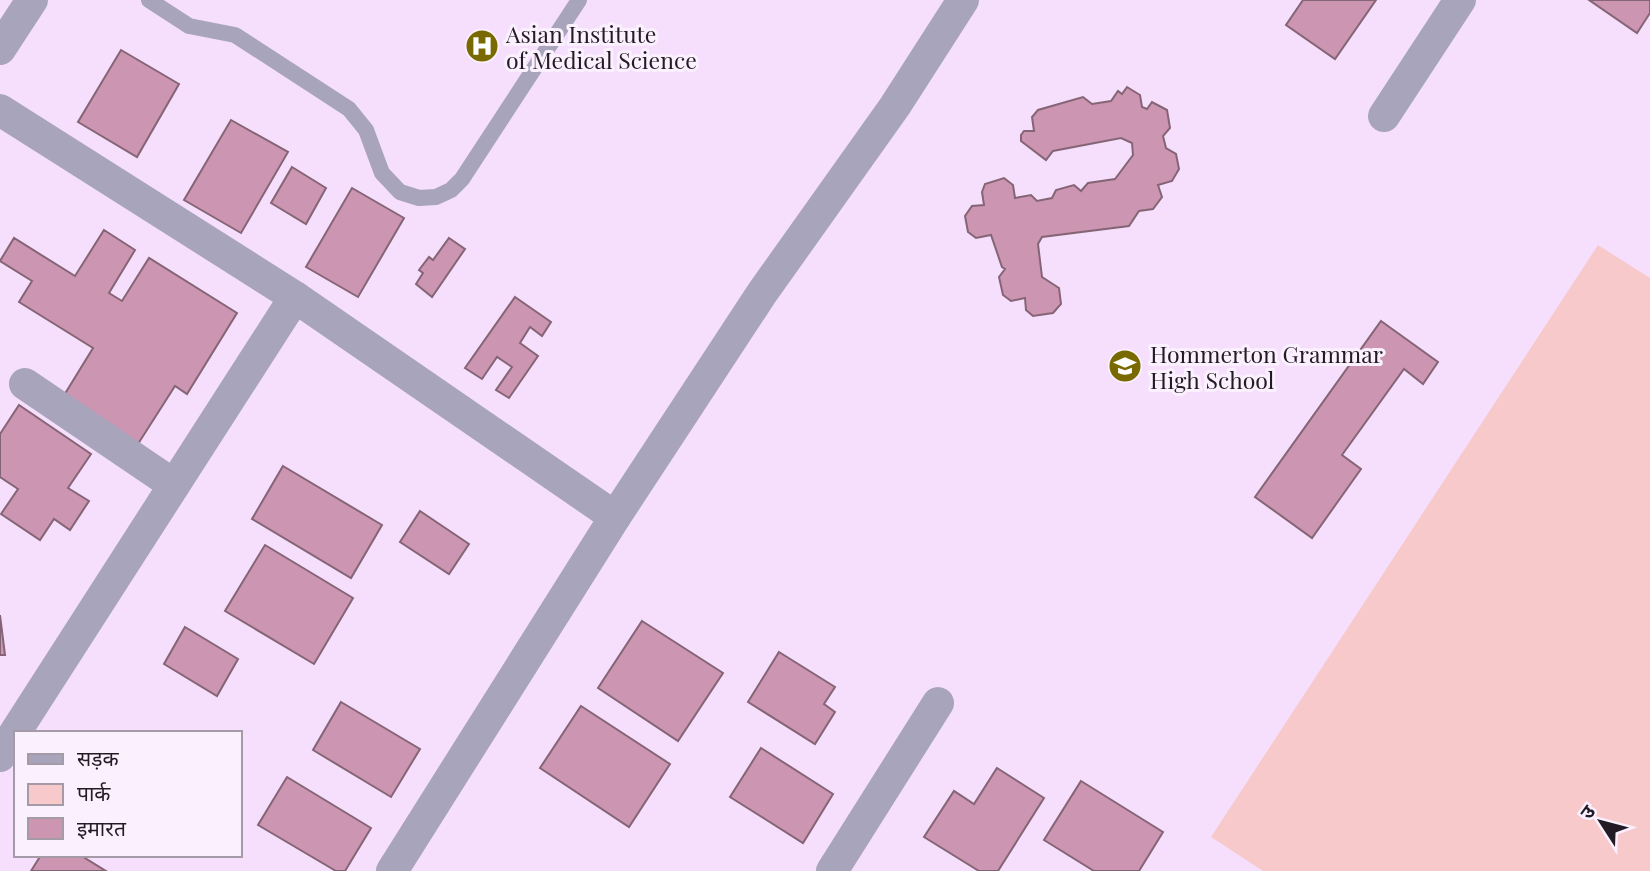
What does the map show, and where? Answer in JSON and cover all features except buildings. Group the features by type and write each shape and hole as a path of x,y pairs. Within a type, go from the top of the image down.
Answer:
{"street":[{"path":"0,50 32,0"},
{"path":"393,871 615,517 762,293 895,107 963,0"},
{"path":"1384,116 1460,0"},
{"path":"0,110 295,297 615,517"},
{"path":"16,731 295,297"},
{"path":"25,384 174,485"},
{"path":"832,871 938,703"},
{"path":"0,756 14,734"}],"lane":[{"path":"149,0 189,26 226,32 244,39 349,109 366,130 382,173 400,192 419,198 436,197 451,190 462,179 579,0"}],"green space":[{"path":"1598,245 1650,278 1650,871 1263,871 1211,837"}],"place":[{"name":"Asian Institute of Medical Science","path":"482,46"},
{"name":"Hommerton Grammar High School","path":"1125,366"}]}
